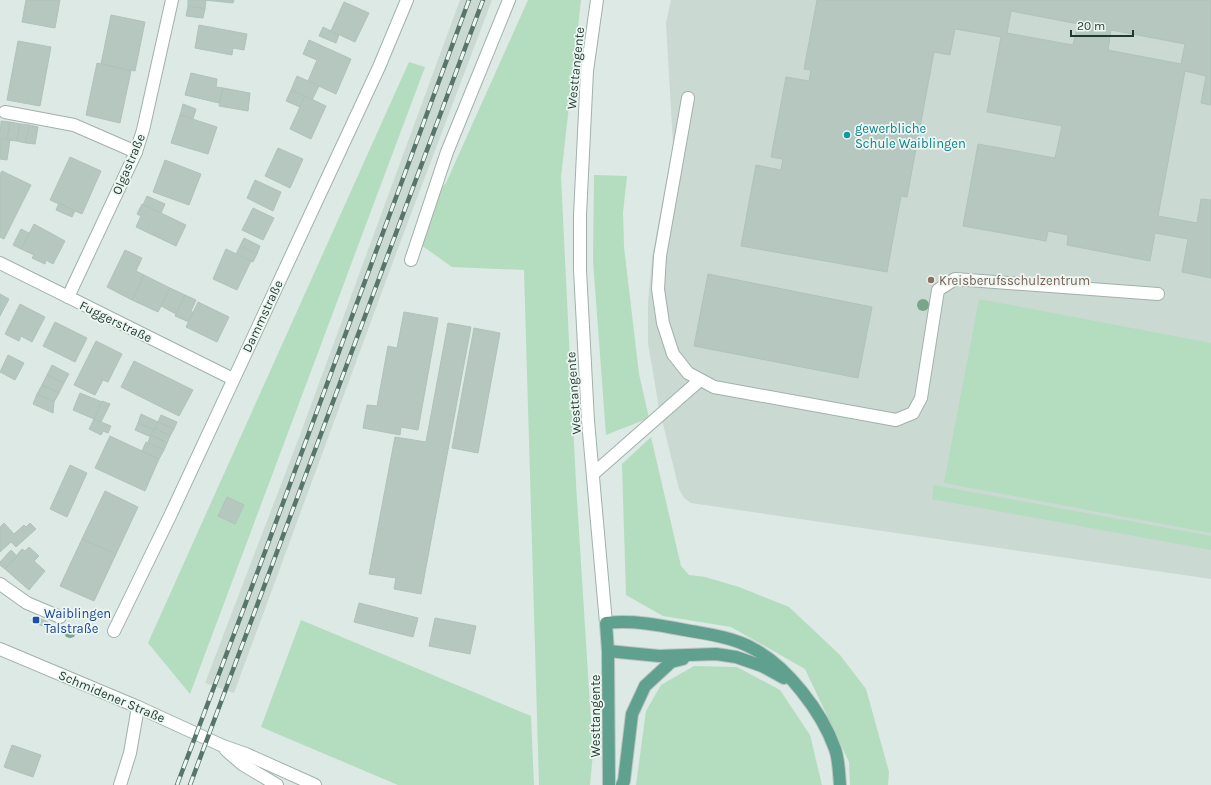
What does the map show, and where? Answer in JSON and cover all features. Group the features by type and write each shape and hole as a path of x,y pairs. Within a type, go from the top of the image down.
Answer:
{"main road":[{"path":"606,623 617,621 657,624 732,640 752,647 773,662 794,683 817,711 836,750 840,785"},
{"name":"Westtangente","path":"606,623 608,651 609,785"},
{"path":"608,651 659,656 716,654 736,657 762,666 794,683"},
{"path":"622,785 624,781 632,714 645,686 671,662 697,655"}],"street":[{"name":"Olgastraße","path":"68,297 136,152 143,130 172,0"},
{"name":"Dammstraße","path":"114,631 170,516 379,67 407,0"},
{"path":"411,260 447,152 509,0"},
{"name":"Westtangente","path":"597,0 587,71 580,215 581,286 588,420 606,623"},
{"path":"688,98 660,256 658,289 663,323 673,354 688,373 714,387 896,420 912,413 921,398 938,290 955,279 1158,294"},
{"path":"4,112 74,125 136,152"},
{"name":"Fuggerstraße","path":"0,263 233,379"},
{"path":"593,474 700,380"},
{"path":"0,584 27,603 60,617"},
{"name":"Schmidener Straße","path":"0,649 138,706 223,746 246,754 315,785"},
{"path":"120,785 130,753 138,706"},
{"name":"Schmidener Straße","path":"223,746 242,764 277,785"}],"shaded area":[{"path":"460,0 492,0 397,251 234,693 205,683 300,435"},
{"name":"Kreisberufsschulzentrum","path":"671,0 1211,0 1211,579 691,503 684,498 679,489 659,408 648,343 648,303 652,258 673,144 666,23"}],"green space":[{"path":"528,0 581,0 561,177 576,484 593,753 590,785 539,785 524,270 452,267 421,245 443,186 446,183"},
{"path":"409,62 425,67 190,694 148,643"},
{"path":"594,175 627,176 623,212 624,247 639,374 649,418 606,435 593,261"},
{"path":"979,299 1211,343 1211,533 944,483"},
{"path":"651,437 681,566 689,575 705,577 739,587 789,607 840,655 866,689 889,772 888,785 850,785 849,762 805,669 731,627 663,616 626,595 622,464"},
{"path":"934,485 1211,536 1211,550 932,499"},
{"path":"301,620 531,716 534,785 398,785 261,727"},
{"path":"694,666 737,667 780,690 810,735 822,785 636,785 646,711 661,685"}],"building":[{"path":"26,0 60,0 55,28 22,22"},
{"path":"188,0 206,0 205,9 188,6"},
{"path":"204,0 234,0 233,3"},
{"name":"gewerbliche Schule Waiblingen","path":"817,0 1211,0 1211,105 1201,103 1206,76 1185,71 1158,216 1197,223 1201,199 1211,200 1211,278 1182,272 1188,239 1155,233 1150,261 1067,245 1068,235 1048,231 1046,241 963,226 978,144 1055,158 1062,126 987,112 1001,37 955,29 950,55 934,52 907,197 901,196 887,272 741,246 756,165 781,170 783,159 771,157 786,77 809,81 811,70 804,69","holes":["1011,11 1078,24 1073,45 1007,33","1111,30 1185,44 1181,64 1108,50"]},
{"path":"344,2 369,13 355,42 331,31"},
{"path":"188,6 205,9 203,18 186,16"},
{"path":"111,15 145,22 135,71 101,64"},
{"path":"199,25 247,34 244,50 233,48 232,55 195,48"},
{"path":"323,27 339,35 336,43 319,36"},
{"path":"309,40 351,59 336,94 308,81 317,60 303,54"},
{"path":"18,41 51,47 40,106 7,100"},
{"path":"97,63 131,71 120,123 86,115"},
{"path":"191,73 217,79 216,87 223,88 219,103 185,95"},
{"path":"297,76 319,86 312,100 291,90"},
{"path":"223,88 250,93 248,111 219,106"},
{"path":"291,90 305,96 300,107 286,101"},
{"path":"305,96 326,106 311,139 290,129"},
{"path":"183,104 196,109 193,119 180,115"},
{"path":"180,115 217,127 208,154 171,143"},
{"path":"1,121 10,122 7,140 0,139"},
{"path":"10,122 20,124 17,141 7,140"},
{"path":"20,124 29,125 26,143 17,141"},
{"path":"29,125 38,127 35,144 26,143"},
{"path":"0,139 10,140 7,160 0,159"},
{"path":"278,148 303,159 290,188 265,176"},
{"path":"70,157 101,171 82,214 50,200"},
{"path":"165,160 201,174 189,205 153,192"},
{"path":"2,171 31,185 4,239 0,237 0,174"},
{"path":"255,180 281,192 273,211 247,198"},
{"path":"147,196 165,204 161,213 143,205"},
{"path":"59,203 75,211 72,217 56,210"},
{"path":"142,204 186,225 176,246 136,227 141,216 137,214"},
{"path":"253,208 274,218 263,240 242,230"},
{"path":"34,224 65,241 53,264 46,260 45,264 32,258 34,255 21,249"},
{"path":"21,229 29,233 21,249 13,245"},
{"path":"244,238 260,246 257,254 240,246"},
{"path":"240,246 257,254 253,262 236,254"},
{"path":"226,249 251,261 237,290 213,279"},
{"path":"125,250 142,258 136,271 144,275 132,300 107,287"},
{"path":"708,274 872,307 858,378 694,346"},
{"path":"144,275 170,288 158,312 132,300"},
{"path":"170,288 185,295 176,314 161,306"},
{"path":"0,294 9,299 0,316"},
{"path":"185,295 196,300 191,311 194,313 189,322 175,316"},
{"path":"198,302 229,317 217,342 186,327"},
{"path":"20,304 45,317 32,342 21,336 19,341 5,334"},
{"path":"404,312 438,318 418,430 401,427 400,435 363,428 367,405 377,406 388,346 397,348"},
{"path":"55,322 87,338 75,362 43,346"},
{"path":"448,323 471,327 421,594 394,589 396,578 369,574 395,437 426,442"},
{"path":"474,328 500,333 478,453 452,448"},
{"path":"96,341 122,354 108,382 103,380 95,395 74,385"},
{"path":"8,355 24,363 15,380 0,372"},
{"path":"134,361 193,390 179,416 121,387"},
{"path":"52,365 69,374 64,383 47,375"},
{"path":"47,375 64,383 59,393 42,385"},
{"path":"42,385 59,393 54,402 37,394"},
{"path":"80,393 102,402 94,419 73,410"},
{"path":"37,394 54,402 53,413 33,404"},
{"path":"102,401 110,404 101,422 94,419"},
{"path":"141,414 158,422 154,430 138,423"},
{"path":"161,415 177,422 174,429 158,422"},
{"path":"94,419 111,426 108,433 103,431 101,435 89,429"},
{"path":"158,422 174,429 170,436 155,428"},
{"path":"138,423 154,430 151,437 135,430"},
{"path":"155,428 170,436 167,443 151,435"},
{"path":"151,435 167,443 164,450 148,442"},
{"path":"110,436 159,459 145,491 95,468"},
{"path":"146,442 164,450 159,459 142,451"},
{"path":"70,465 87,473 67,517 50,509"},
{"path":"105,491 138,507 116,554 82,539"},
{"path":"227,497 244,505 235,524 218,516"},
{"path":"4,523 14,534 24,525 26,527 30,523 36,529 16,547 11,542 0,552 0,527"},
{"path":"82,539 116,554 94,601 60,586"},
{"path":"29,547 39,556 34,561 45,571 29,590 5,569 22,549 25,551"},
{"path":"11,550 17,556 5,569 0,565 0,562"},
{"path":"359,603 418,618 413,637 354,622"},
{"path":"34,616 48,622 45,627 31,621"},
{"path":"435,618 476,626 470,654 429,646"},
{"path":"12,745 41,755 33,777 4,767"}],"railway":[{"path":"177,785 259,568 469,0"},
{"path":"190,785 483,0"}],"place":[{"name":"gewerbliche Schule Waiblingen","path":"847,135"},
{"name":"Kreisberufsschulzentrum","path":"931,280"},
{"name":"Waiblingen Talstraße","path":"36,620"}]}
